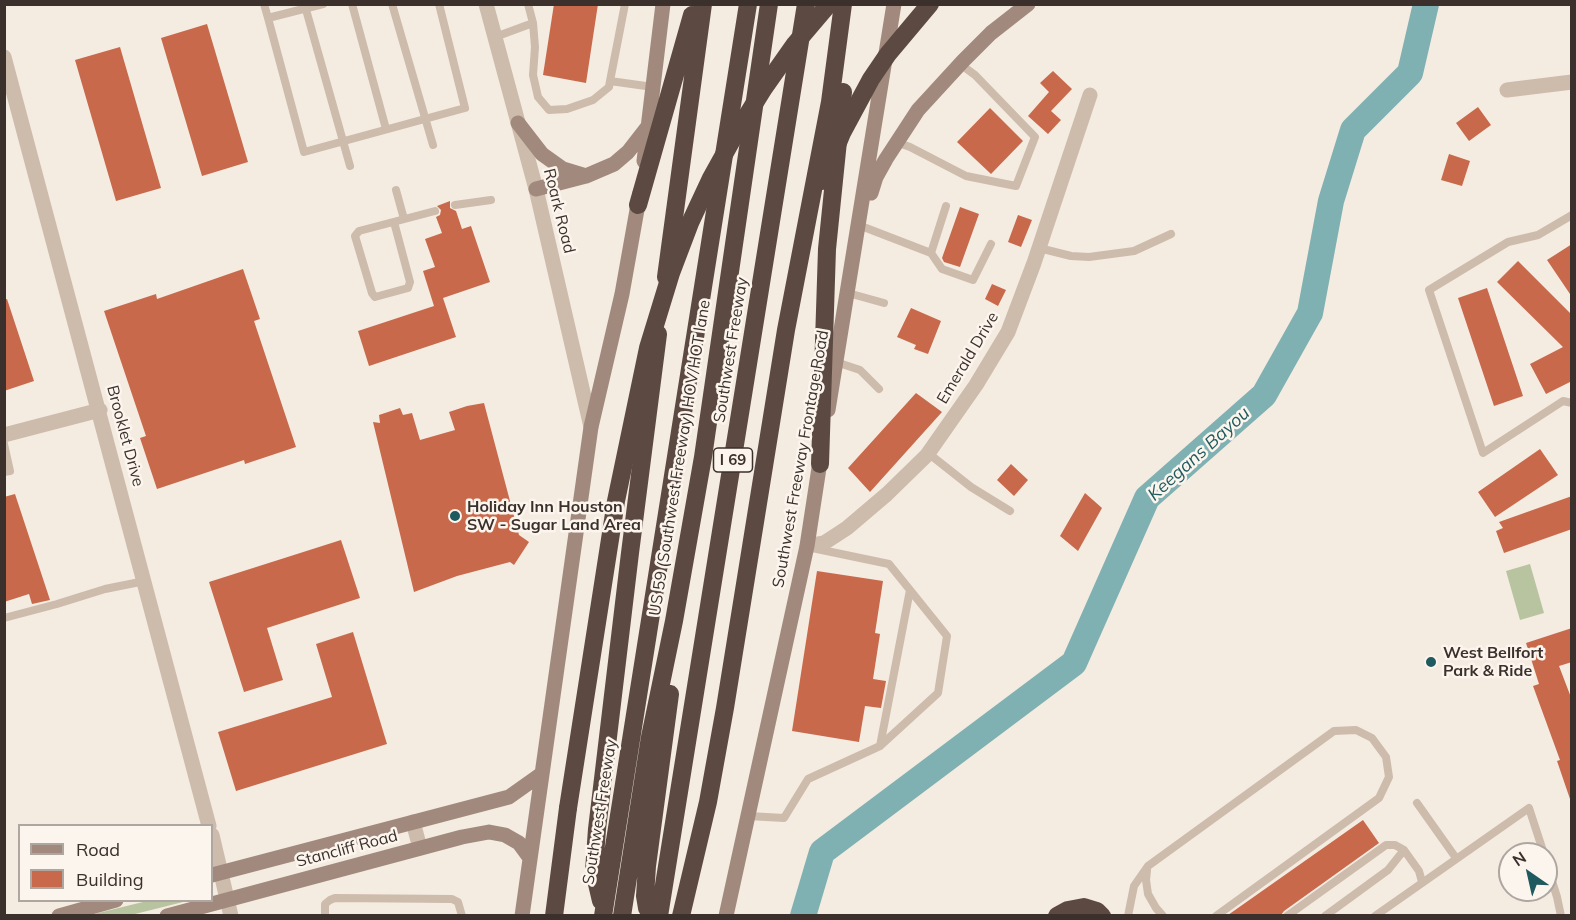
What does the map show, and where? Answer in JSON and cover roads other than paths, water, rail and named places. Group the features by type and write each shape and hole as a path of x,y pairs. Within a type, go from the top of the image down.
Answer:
{"highway":[{"path":"638,205 695,4"},
{"path":"603,914 594,871 597,829 630,553 703,4"},
{"name":"Southwest Freeway","path":"603,914 748,4"},
{"name":"US 59 (Southwest Freeway) HOV/HOT lane","path":"622,915 650,737 685,562 703,457 769,4"},
{"name":"Southwest Freeway","path":"659,915 806,4"},
{"path":"554,915 568,808 616,501 648,348 675,263 711,178 764,88 795,44 829,4"},
{"path":"681,915 701,834 720,740 794,291 830,102 843,4"},
{"path":"820,464 827,249 851,4"},
{"path":"808,217 833,153 855,106 888,54 930,4"},
{"path":"651,915 645,896 647,866 681,622 685,562"},
{"path":"1057,915 1084,907 1102,915"}],"main road":[{"path":"522,915 591,426 622,294 638,205 663,4"},
{"name":"Southwest Freeway Frontage Road","path":"726,915 807,546 894,4"},
{"path":"859,232 876,177 918,110 991,33 1028,4"},
{"path":"518,123 542,154 563,169 586,176"},
{"path":"536,189 586,176 614,164 628,152 649,125"},
{"name":"Stancliff Road","path":"216,874 509,797 540,775"},
{"name":"Stancliff Road","path":"167,915 489,832 505,835 519,843 530,858"},
{"path":"59,915 108,902"}],"street":[{"name":"Roark Road","path":"486,4 536,189 591,426"},
{"name":"Brooklet Drive","path":"5,58 209,824"},
{"path":"1507,90 1572,82"},
{"name":"Emerald Drive","path":"807,546 824,543 847,528 887,494 928,453 976,385 1008,332 1039,248 1090,94"},
{"path":"4,435 100,410"},
{"path":"413,822 420,848"},
{"path":"213,845 216,874 231,915"}],"lane":[{"path":"264,4 304,152 465,108 439,4"},
{"path":"268,18 323,4"},
{"path":"352,4 386,129"},
{"path":"392,4 433,145"},
{"path":"528,4 533,22 535,47 532,75 538,97 549,110 567,109 593,100 609,87 625,4"},
{"path":"306,7 350,166"},
{"path":"495,37 533,22"},
{"path":"896,142 966,176 1016,186 1035,137 975,75 960,64"},
{"path":"610,81 653,87"},
{"path":"396,190 404,219"},
{"path":"455,205 490,200"},
{"path":"931,254 946,206"},
{"path":"394,222 410,282 408,288 375,297 356,236 359,231 435,211"},
{"path":"1572,215 1538,235 1508,242 1429,290 1483,453 1563,401 1572,403"},
{"path":"859,232 931,254 942,269 973,280 992,244"},
{"path":"1039,248 1071,256 1089,257 1134,251 1170,234"},
{"path":"848,293 884,303"},
{"path":"836,362 860,370 879,389"},
{"path":"4,444 10,471 4,472"},
{"path":"928,453 971,487 1010,511"},
{"path":"748,816 784,818 808,779 880,746 938,693 947,636 889,564 807,546"},
{"path":"4,618 105,589 145,581"},
{"path":"880,746 910,590"},
{"path":"1128,915 1134,886 1148,866 1334,731 1356,730 1372,738 1386,757 1389,777 1379,798 1216,915"},
{"path":"1417,803 1456,858"},
{"path":"1375,915 1529,808 1540,842"},
{"path":"1287,915 1386,845 1395,845 1404,850 1419,871 1422,882"},
{"path":"1325,915 1388,870 1404,850"},
{"path":"1148,866 1146,880 1148,894 1163,915"},
{"path":"325,915 325,904 330,900 347,898 452,899 458,902 462,915"}],"waterway":[{"name":"Keegans Bayou","path":"803,916 822,852 1074,663 1147,498 1264,395 1310,313 1331,201 1353,130 1410,73 1426,4"}],"place":[{"name":"Holiday Inn Houston SW - Sugar Land Area","path":"455,516"},
{"name":"West Bellfort Park & Ride","path":"1431,662"}]}
